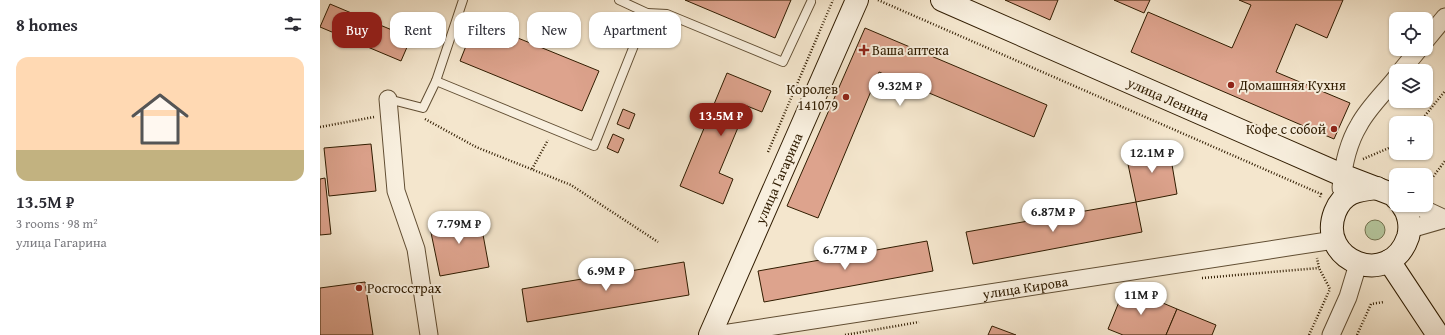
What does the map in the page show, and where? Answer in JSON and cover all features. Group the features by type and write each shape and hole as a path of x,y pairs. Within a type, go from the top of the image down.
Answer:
{"main road":[{"name":"улица Гагарина","path":"710,335 857,0"},
{"name":"улица Ленина","path":"942,0 1389,194"},
{"path":"1389,195 1358,190 1330,198 1334,240 1344,255 1358,264 1374,266 1390,261 1404,248 1410,229 1406,212"},
{"path":"1390,261 1438,335"}],"street":[{"path":"1433,32 1445,17"},
{"path":"1407,64 1413,56"},
{"path":"1330,198 1342,175 1351,141 1359,123 1389,87"},
{"path":"388,106 396,191 416,249 429,335"},
{"path":"1430,212 1445,219"},
{"path":"1410,229 1445,219"},
{"name":"улица Кирова","path":"716,335 1334,240"},
{"path":"1331,335 1348,297 1358,264"}],"lane":[{"path":"388,106 423,108 436,81 463,0"},
{"path":"619,0 645,12"},
{"path":"681,20 783,62 810,2"},
{"path":"436,81 594,146 633,48"}],"path":[{"path":"878,0 1330,198"},
{"path":"1425,116 1445,91"},
{"path":"320,127 388,106"},
{"path":"422,118 476,147 571,185 658,242"},
{"path":"532,169 553,129"},
{"path":"1362,159 1389,148"},
{"path":"1433,177 1445,161"},
{"path":"1309,335 1330,289"},
{"path":"1357,335 1371,304 1384,302"}],"green space":[{"path":"1375,220 1382,223 1385,230 1382,237 1375,240 1368,237 1365,230 1368,223"}],"building":[{"path":"685,0 791,0 775,38"},
{"path":"1005,0 1058,0 1050,20"},
{"path":"1114,0 1150,0 1144,13"},
{"path":"1239,0 1343,0 1327,38 1296,24 1276,72 1350,103 1334,139 1131,52 1148,12 1232,48 1251,5"},
{"path":"330,4 349,12 332,12 332,32 320,27"},
{"path":"382,26 390,29 390,48 407,48 401,61 370,48 382,48"},
{"path":"865,28 1047,105 1034,137 879,72 818,218 787,206"},
{"path":"519,38 527,42 527,48 542,48 599,71 582,111 460,61 465,48 519,48"},
{"path":"727,73 771,91 762,112 747,106 719,173 733,179 723,204 680,186"},
{"path":"623,109 635,114 629,129 617,124"},
{"path":"613,134 624,139 618,153 607,148"},
{"path":"371,144 376,191 329,196 324,148"},
{"path":"1169,147 1177,194 1136,202 1126,155"},
{"path":"325,178 331,234 320,235 320,179"},
{"path":"1136,202 1142,232 973,264 966,232"},
{"path":"479,213 489,267 440,276 429,223"},
{"path":"927,241 933,271 764,302 758,271"},
{"path":"684,262 689,295 527,322 522,289"},
{"path":"365,282 373,335 320,335 320,288"},
{"path":"1125,287 1177,309 1166,335 1123,335 1108,329"},
{"path":"1177,309 1216,325 1212,335 1166,335"},
{"path":"992,326 1016,335 988,335"}],"place":[{"name":"Ваша аптека","path":"864,50"},
{"name":"Домашняя Кухня","path":"1231,85"},
{"name":"Королев 141079","path":"846,97"},
{"name":"Кофе с собой","path":"1334,129"},
{"name":"Росгосстрах","path":"359,288"}]}
